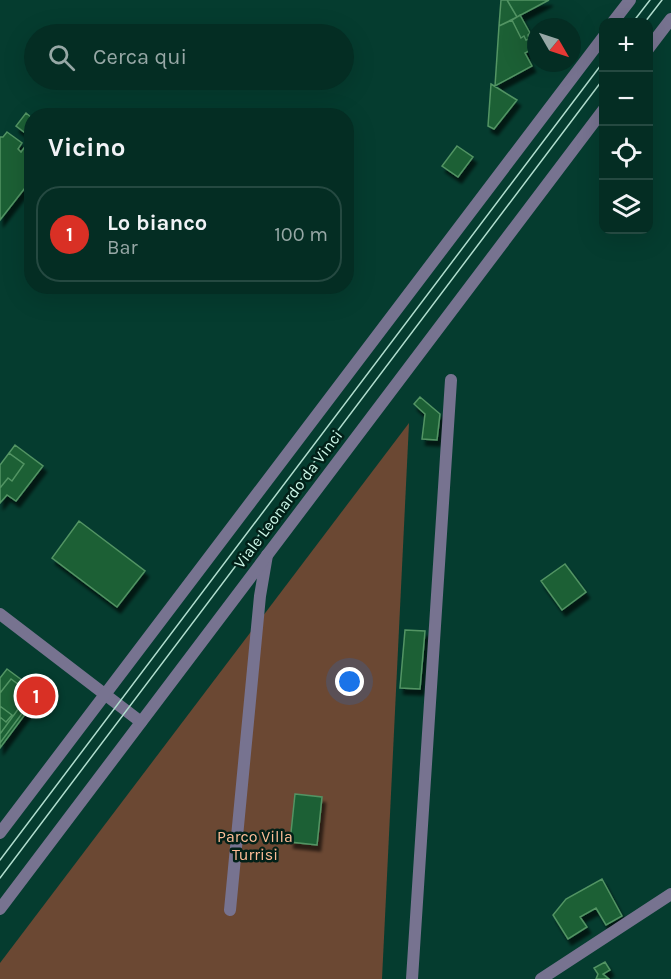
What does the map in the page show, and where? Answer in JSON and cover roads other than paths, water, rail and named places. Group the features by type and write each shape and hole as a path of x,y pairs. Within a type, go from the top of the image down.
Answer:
{"street":[{"path":"617,18 630,0"},
{"path":"653,42 671,19"},
{"name":"Viale Leonardo da Vinci","path":"0,833 599,41"},
{"name":"Viale Leonardo da Vinci","path":"0,909 599,113"},
{"path":"412,979 451,380"},
{"path":"230,910 260,596 267,555"},
{"path":"0,614 141,722"},
{"path":"541,979 671,894"}],"tram line":[{"path":"636,18 650,0"},
{"path":"648,18 662,0"},
{"path":"0,860 599,68"},
{"path":"0,878 599,85"}],"place":[{"name":"Lo bianco","path":"36,696"}],"park label":[{"name":"Parco Villa Turrisi","path":"255,845"}]}
